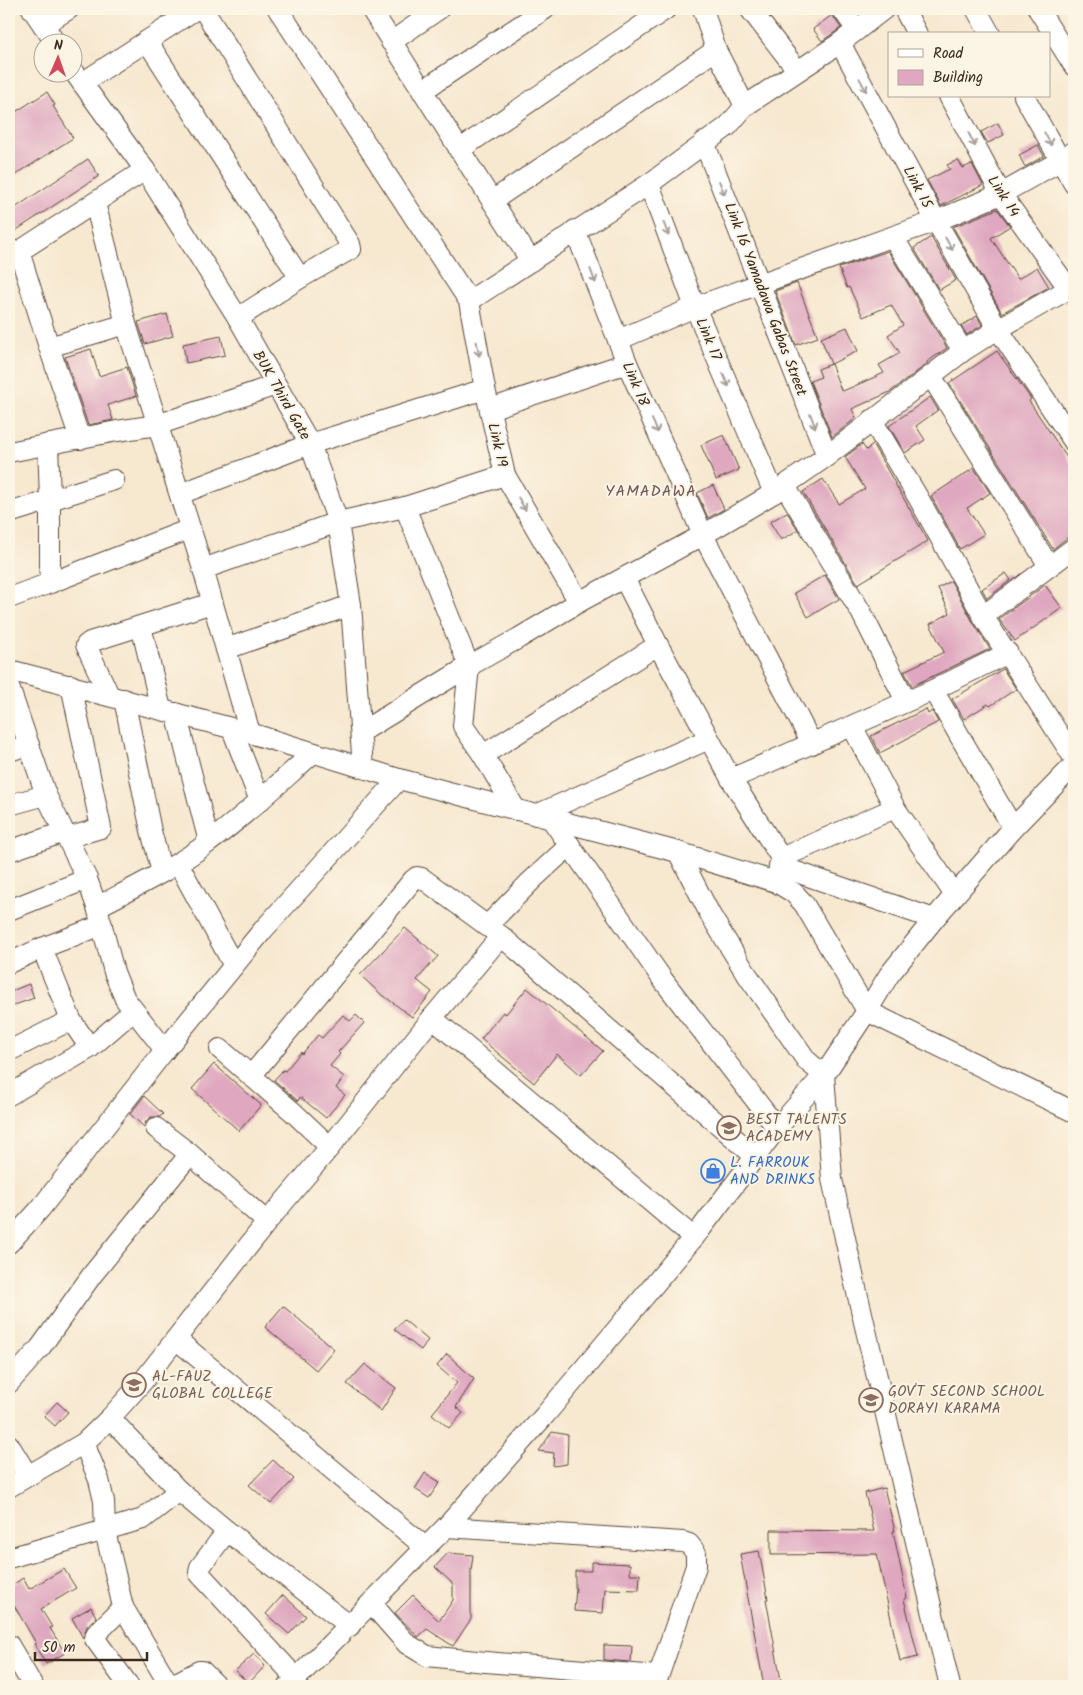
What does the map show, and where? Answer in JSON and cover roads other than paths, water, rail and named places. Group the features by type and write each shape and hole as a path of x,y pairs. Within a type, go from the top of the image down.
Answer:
{"street":[{"path":"48,32 38,17 70,9"},
{"path":"82,74 147,41 196,9"},
{"path":"203,9 350,244 351,249 300,278 238,318"},
{"path":"278,9 469,301 575,230 649,184 728,126 745,106 840,42 884,9"},
{"path":"371,9 531,261"},
{"path":"391,42 440,9"},
{"path":"422,91 545,9"},
{"path":"459,150 666,9"},
{"path":"703,9 716,50 745,106"},
{"path":"750,9 797,70"},
{"path":"842,9 857,30"},
{"path":"904,9 916,32"},
{"path":"976,9 989,32"},
{"path":"1038,9 1074,66"},
{"path":"147,41 300,278"},
{"name":"Link 15","path":"840,42 936,221 998,329 1074,442"},
{"path":"492,201 716,50"},
{"name":"BUK Third Gate","path":"81,82 145,170 238,318 310,444 338,522 351,605 363,768"},
{"name":"Link 14","path":"950,98 1001,194 1073,287"},
{"path":"1025,98 1067,156 1074,184"},
{"name":"Link 16 Yamadawa Gabas Street","path":"704,142 827,456"},
{"path":"618,340 695,307 936,221 1001,194 1067,156"},
{"path":"80,439 14,255 145,170"},
{"name":"Link 17","path":"649,184 695,307 779,489 861,612 906,701"},
{"path":"95,203 126,324 203,568 226,649 241,731 260,801"},
{"name":"Link 18","path":"575,230 627,363 703,535 812,744"},
{"path":"893,237 963,351"},
{"path":"361,732 579,602 703,535 779,489 827,456 963,351 1073,287"},
{"name":"Link 19","path":"469,301 485,389 505,475 579,602"},
{"path":"48,347 126,324"},
{"path":"490,409 627,363"},
{"path":"931,376 1049,566"},
{"path":"9,452 117,430 157,425 276,385"},
{"path":"180,494 310,444 485,389"},
{"path":"872,420 919,499 983,616 1074,758"},
{"path":"48,444 50,583"},
{"path":"203,568 338,522 405,507 505,475"},
{"path":"9,513 114,480"},
{"path":"405,507 470,666 463,726 516,810"},
{"path":"9,598 190,529"},
{"path":"983,616 1074,548"},
{"path":"624,578 779,869 804,904 868,1011 1074,1112"},
{"path":"212,603 90,642 86,645 116,697 151,831 170,868 234,966"},
{"path":"226,649 351,605"},
{"path":"141,626 209,842"},
{"path":"483,755 658,645"},
{"path":"731,779 933,690 1008,653"},
{"path":"9,670 169,711 399,779 544,818 678,852 779,869 934,919"},
{"path":"9,851 66,835 100,828 71,685"},
{"path":"9,687 46,794 87,879 100,916 114,972 125,999 164,1050"},
{"path":"933,690 1013,828"},
{"path":"852,726 895,808 954,895"},
{"path":"544,818 709,739"},
{"path":"9,751 29,745"},
{"path":"9,961 42,948 100,916 209,842 260,801 313,753"},
{"path":"227,1531 200,1567 199,1573 293,1683 446,1527 545,1415 694,1238 777,1128 824,1074 868,1011 889,975 934,919 1013,828 1074,765"},
{"path":"9,1243 40,1209 164,1050 269,923 399,779"},
{"path":"9,805 46,794"},
{"path":"779,869 895,808"},
{"path":"544,818 570,845 663,980 777,1128"},
{"path":"9,1487 84,1443 110,1418 143,1381 267,1222 330,1147 432,1018 536,875 570,845"},
{"path":"678,852 711,916 744,970 807,1060 824,1074 832,1178 856,1288 950,1686"},
{"path":"251,1076 417,877 422,878 494,931 756,1157"},
{"path":"9,910 87,879"},
{"path":"42,948 71,1020 90,1048"},
{"path":"9,1095 90,1048 133,1011"},
{"path":"432,1018 694,1238"},
{"path":"9,1051 71,1020"},
{"path":"220,1050 330,1147"},
{"path":"156,1128 190,1154 267,1222"},
{"path":"9,1383 40,1348 92,1276 190,1154"},
{"path":"176,1339 425,1547"},
{"path":"110,1418 179,1491 227,1531 350,1626"},
{"path":"84,1443 99,1480 104,1501 105,1531 122,1606 167,1681 176,1684 202,1671 217,1686"},
{"path":"9,1445 28,1476"},
{"path":"9,1558 143,1519 179,1491"},
{"path":"371,1602 407,1644 427,1656 657,1681 696,1566 696,1553 689,1544 683,1542 446,1527"},
{"path":"122,1606 96,1634 95,1639 129,1686"},
{"path":"9,1645 33,1686"}],"place":[{"name":"BEST TALENTS ACADEMY","path":"729,1128"},
{"name":"L. FARROUK AND DRINKS","path":"713,1171"},
{"name":"AL-FAUZ GLOBAL COLLEGE","path":"134,1385"},
{"name":"GOV'T SECOND SCHOOL DORAYI KARAMA","path":"871,1400"}],"district":[{"name":"YAMADAWA","path":"651,490"}]}
